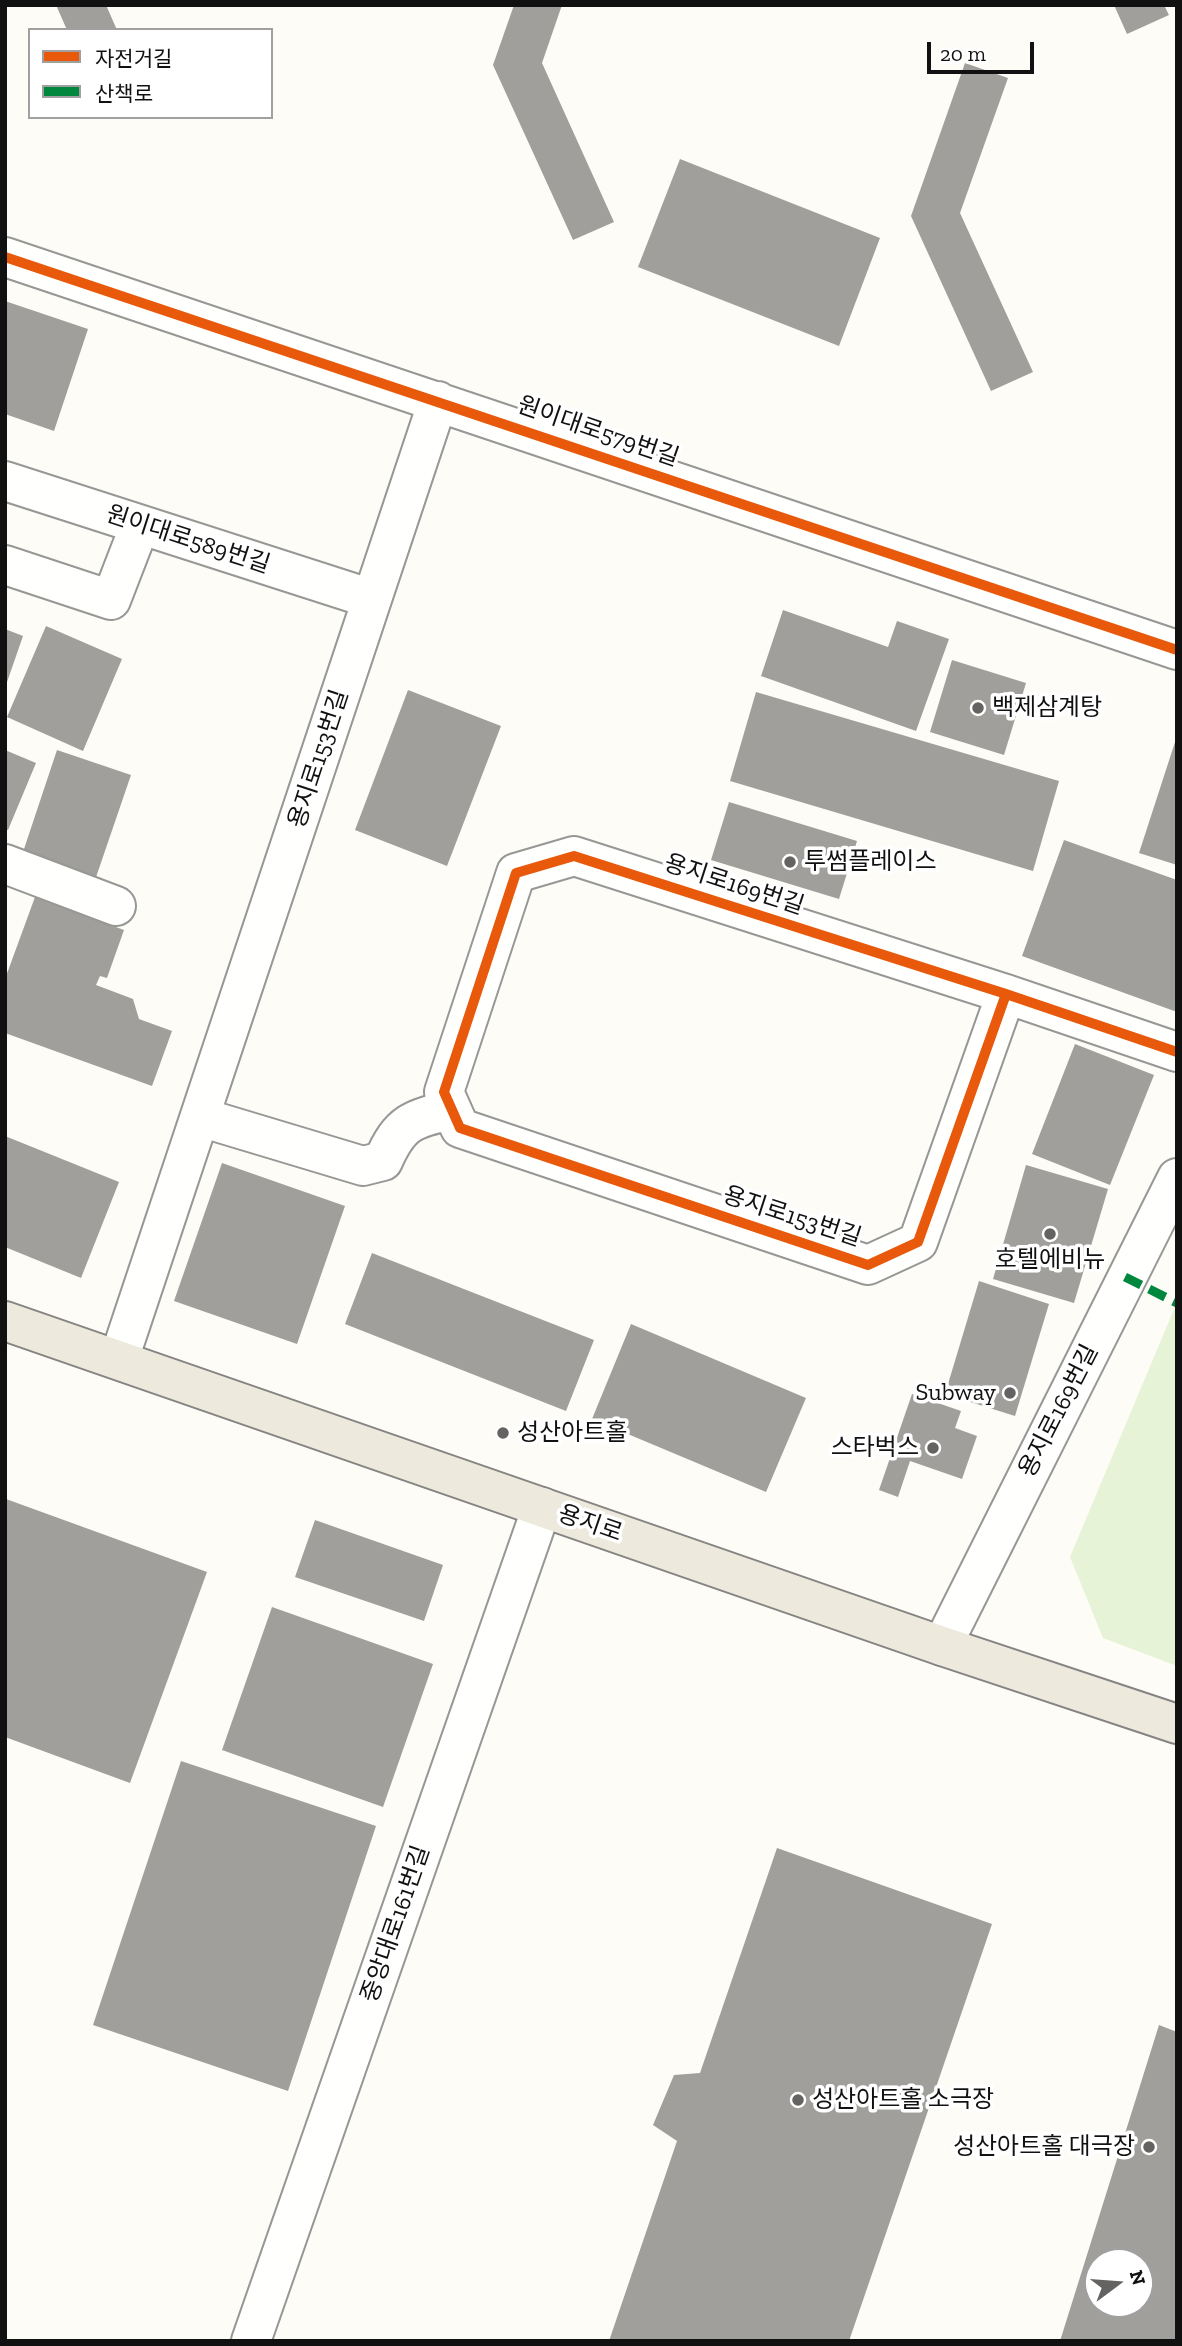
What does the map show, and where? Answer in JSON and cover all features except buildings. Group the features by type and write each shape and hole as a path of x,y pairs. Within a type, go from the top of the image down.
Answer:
{"main road":[{"name":"용지로","path":"5,1321 942,1646 1177,1724"}],"street":[{"name":"원이대로579번길","path":"5,257 1177,650"},
{"name":"용지로153번길","path":"120,1360 438,401"},
{"name":"원이대로589번길","path":"5,481 372,599"},
{"path":"5,565 111,600 140,524"},
{"name":"용지로169번길","path":"452,1110 444,1092 516,873 574,856 1006,994 1177,1052"},
{"path":"5,864 116,906"},
{"name":"용지로153번길","path":"452,1110 460,1128 868,1265 918,1242 1006,994"},
{"path":"200,1117 363,1166 383,1161 393,1139 416,1119 452,1110"},
{"name":"용지로169번길","path":"942,1646 1177,1178"},
{"name":"중앙대로161번길","path":"251,2341 541,1507"}],"green space":[{"path":"1177,1302 1177,1666 1103,1638 1070,1557"}],"marked path":[{"path":"1125,1277 1177,1303"}],"cycle path":[{"path":"5,257 1177,650"},
{"path":"1006,994 918,1242 868,1265 460,1128 444,1092 516,873 574,856 1006,994 1177,1052"}],"place":[{"name":"백제삼계탕","path":"978,708"},
{"name":"투썸플레이스","path":"790,862"},
{"name":"호텔에비뉴","path":"1050,1234"},
{"name":"Subway","path":"1010,1393"},
{"name":"성산아트홀","path":"503,1433"},
{"name":"스타벅스","path":"933,1448"},
{"name":"성산아트홀 소극장","path":"798,2100"},
{"name":"성산아트홀 대극장","path":"1149,2147"}]}
